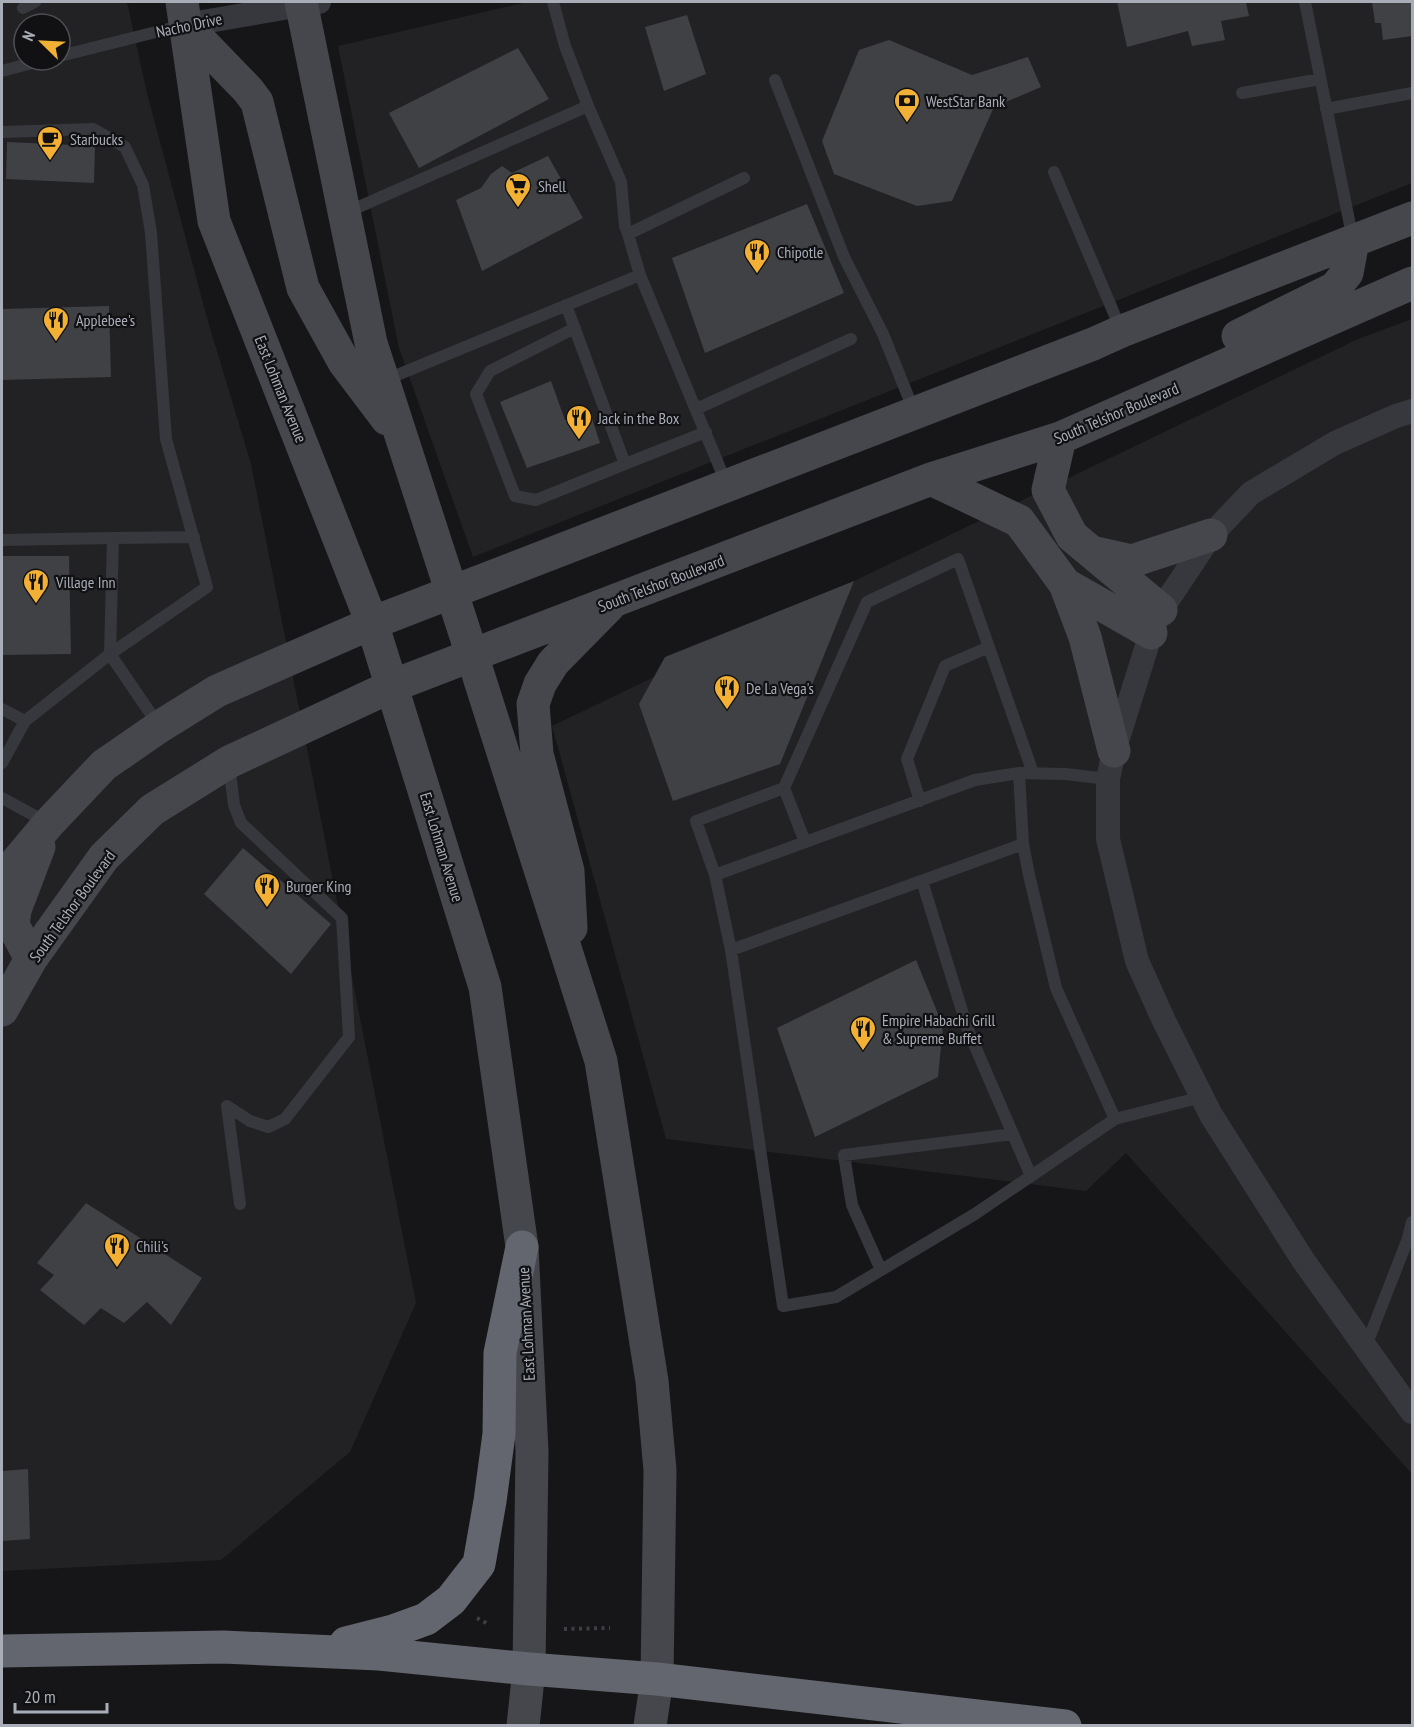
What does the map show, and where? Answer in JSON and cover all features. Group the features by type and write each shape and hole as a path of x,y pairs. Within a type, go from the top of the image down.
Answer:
{"highway":[{"path":"314,1651 393,1630 426,1618 452,1600 479,1564 499,1434 500,1353 522,1247"},
{"path":"2,1651 223,1647 379,1654 657,1679 1065,1725"}],"main road":[{"path":"303,2 371,343 601,1061 652,1381 660,1470 657,1679 650,1725"},
{"path":"183,13 257,102 303,288 344,362 404,442"},
{"name":"East Lohman Avenue","path":"183,13 214,221 372,623 485,987 522,1247 532,1451 529,1669 523,1725"},
{"path":"2,879 49,823 104,765 217,691 372,623 1413,218"},
{"path":"1117,413 1146,380 1335,288 1347,273 1353,241"},
{"name":"South Telshor Boulevard","path":"2,1010 31,960 104,857 152,810 229,762 392,686 931,479 1060,438 1413,283"},
{"path":"1060,438 1048,490 1072,536 1090,551 1156,621"},
{"path":"931,479 1018,521 1065,584 1085,637 1111,765"},
{"path":"1090,551 1132,561 1211,535"},
{"path":"1065,584 1156,621"},
{"path":"574,974 568,871 537,754 533,704 540,684 553,663 615,600"},
{"path":"31,960 13,925 15,910 49,823"}],"street":[{"name":"Nacho Drive","path":"183,13 303,2"},
{"path":"1413,411 1396,416 1335,443 1251,493 1211,535 1156,621 1111,765 1108,839 1137,962 1211,1115 1303,1260 1413,1412"}],"lane":[{"path":"23,8 35,2"},
{"path":"553,2 566,46 588,105 621,182 625,226 640,275 727,486"},
{"path":"1305,2 1353,241"},
{"name":"Nacho Drive","path":"72,52 183,13"},
{"path":"1242,93 1320,79"},
{"path":"775,80 844,257 883,334 915,413"},
{"path":"1326,109 1413,93"},
{"path":"345,213 588,105"},
{"path":"2,132 93,129 125,147 143,185 151,233 166,439 207,587 110,654 25,721 2,764"},
{"path":"1054,172 1122,331"},
{"path":"628,234 744,178"},
{"path":"384,381 640,275"},
{"path":"566,305 625,464"},
{"path":"575,328 490,371 476,394 515,496 536,500 706,432"},
{"path":"696,408 851,339"},
{"path":"2,540 194,537"},
{"path":"113,538 110,654 159,727"},
{"path":"805,842 784,788 867,602 958,559 1033,773"},
{"path":"920,801 907,759 945,666 989,647"},
{"path":"2,709 25,721"},
{"path":"229,762 234,805 241,824 342,918 349,1037 285,1119 268,1127 250,1120 227,1106 240,1204"},
{"path":"716,875 975,780 1019,773 1065,774 1111,765"},
{"path":"1019,773 1023,844 1056,988 1115,1119"},
{"path":"784,788 696,821 716,875 731,950 783,1306 836,1297 975,1214 1115,1119 1202,1097"},
{"path":"2,798 49,823"},
{"path":"731,950 1023,844"},
{"path":"922,881 968,1030 1031,1176"},
{"path":"881,1270 852,1205 844,1155 1013,1134"},
{"path":"1366,1346 1410,1242 1413,1222"}],"path":[{"path":"564,1629 610,1628"}],"shaded area":[{"path":"2,2 127,2 147,93 207,318 251,464 416,1303 350,1452 221,1560 2,1571"},
{"path":"527,2 1412,2 1412,183 473,557 399,348 338,46"},
{"path":"1412,319 1412,1474 1126,1153 1086,1191 666,1139 552,726 1358,339"}],"building":[{"path":"1117,2 1246,2 1249,16 1221,21 1225,40 1192,46 1188,31 1127,47"},
{"path":"1372,2 1412,2 1412,36 1383,40 1381,23 1375,23"},
{"path":"687,15 706,74 664,91 645,27"},
{"name":"WestStar Bank","path":"889,40 972,75 1028,57 1041,87 994,107 952,201 917,206 834,174 822,141 859,50"},
{"path":"518,48 549,99 419,168 389,113"},
{"name":"Starbucks","path":"7,142 95,146 94,183 6,179"},
{"name":"Shell","path":"548,156 583,218 482,271 456,200 481,188 491,174 502,166 512,173"},
{"name":"Chipotle","path":"807,204 844,293 705,353 672,258"},
{"name":"Applebee's","path":"109,306 111,377 2,380 2,309"},
{"path":"551,381 565,420 590,412 600,443 527,468 500,402"},
{"name":"Village Inn","path":"2,556 69,556 71,654 2,655"},
{"path":"854,581 780,764 673,801 639,704 665,657"},
{"name":"Burger King","path":"243,848 331,924 291,974 204,894"},
{"name":"Empire Habachi Grill & Supreme Buffet","path":"916,960 943,1026 938,1077 815,1137 777,1028"},
{"name":"Chili's","path":"86,1203 202,1278 171,1325 147,1302 124,1323 101,1308 84,1325 40,1290 54,1275 37,1263"},
{"path":"28,1469 30,1539 2,1541 2,1471"}],"place":[{"name":"WestStar Bank","path":"907,124"},
{"name":"Starbucks","path":"50,162"},
{"name":"Shell","path":"518,209"},
{"name":"Chipotle","path":"757,275"},
{"name":"Applebee's","path":"56,343"},
{"name":"Jack in the Box","path":"579,441"},
{"name":"Village Inn","path":"36,605"},
{"name":"De La Vega's","path":"727,711"},
{"name":"Burger King","path":"267,909"},
{"name":"Empire Habachi Grill & Supreme Buffet","path":"863,1052"},
{"name":"Chili's","path":"117,1269"}]}
